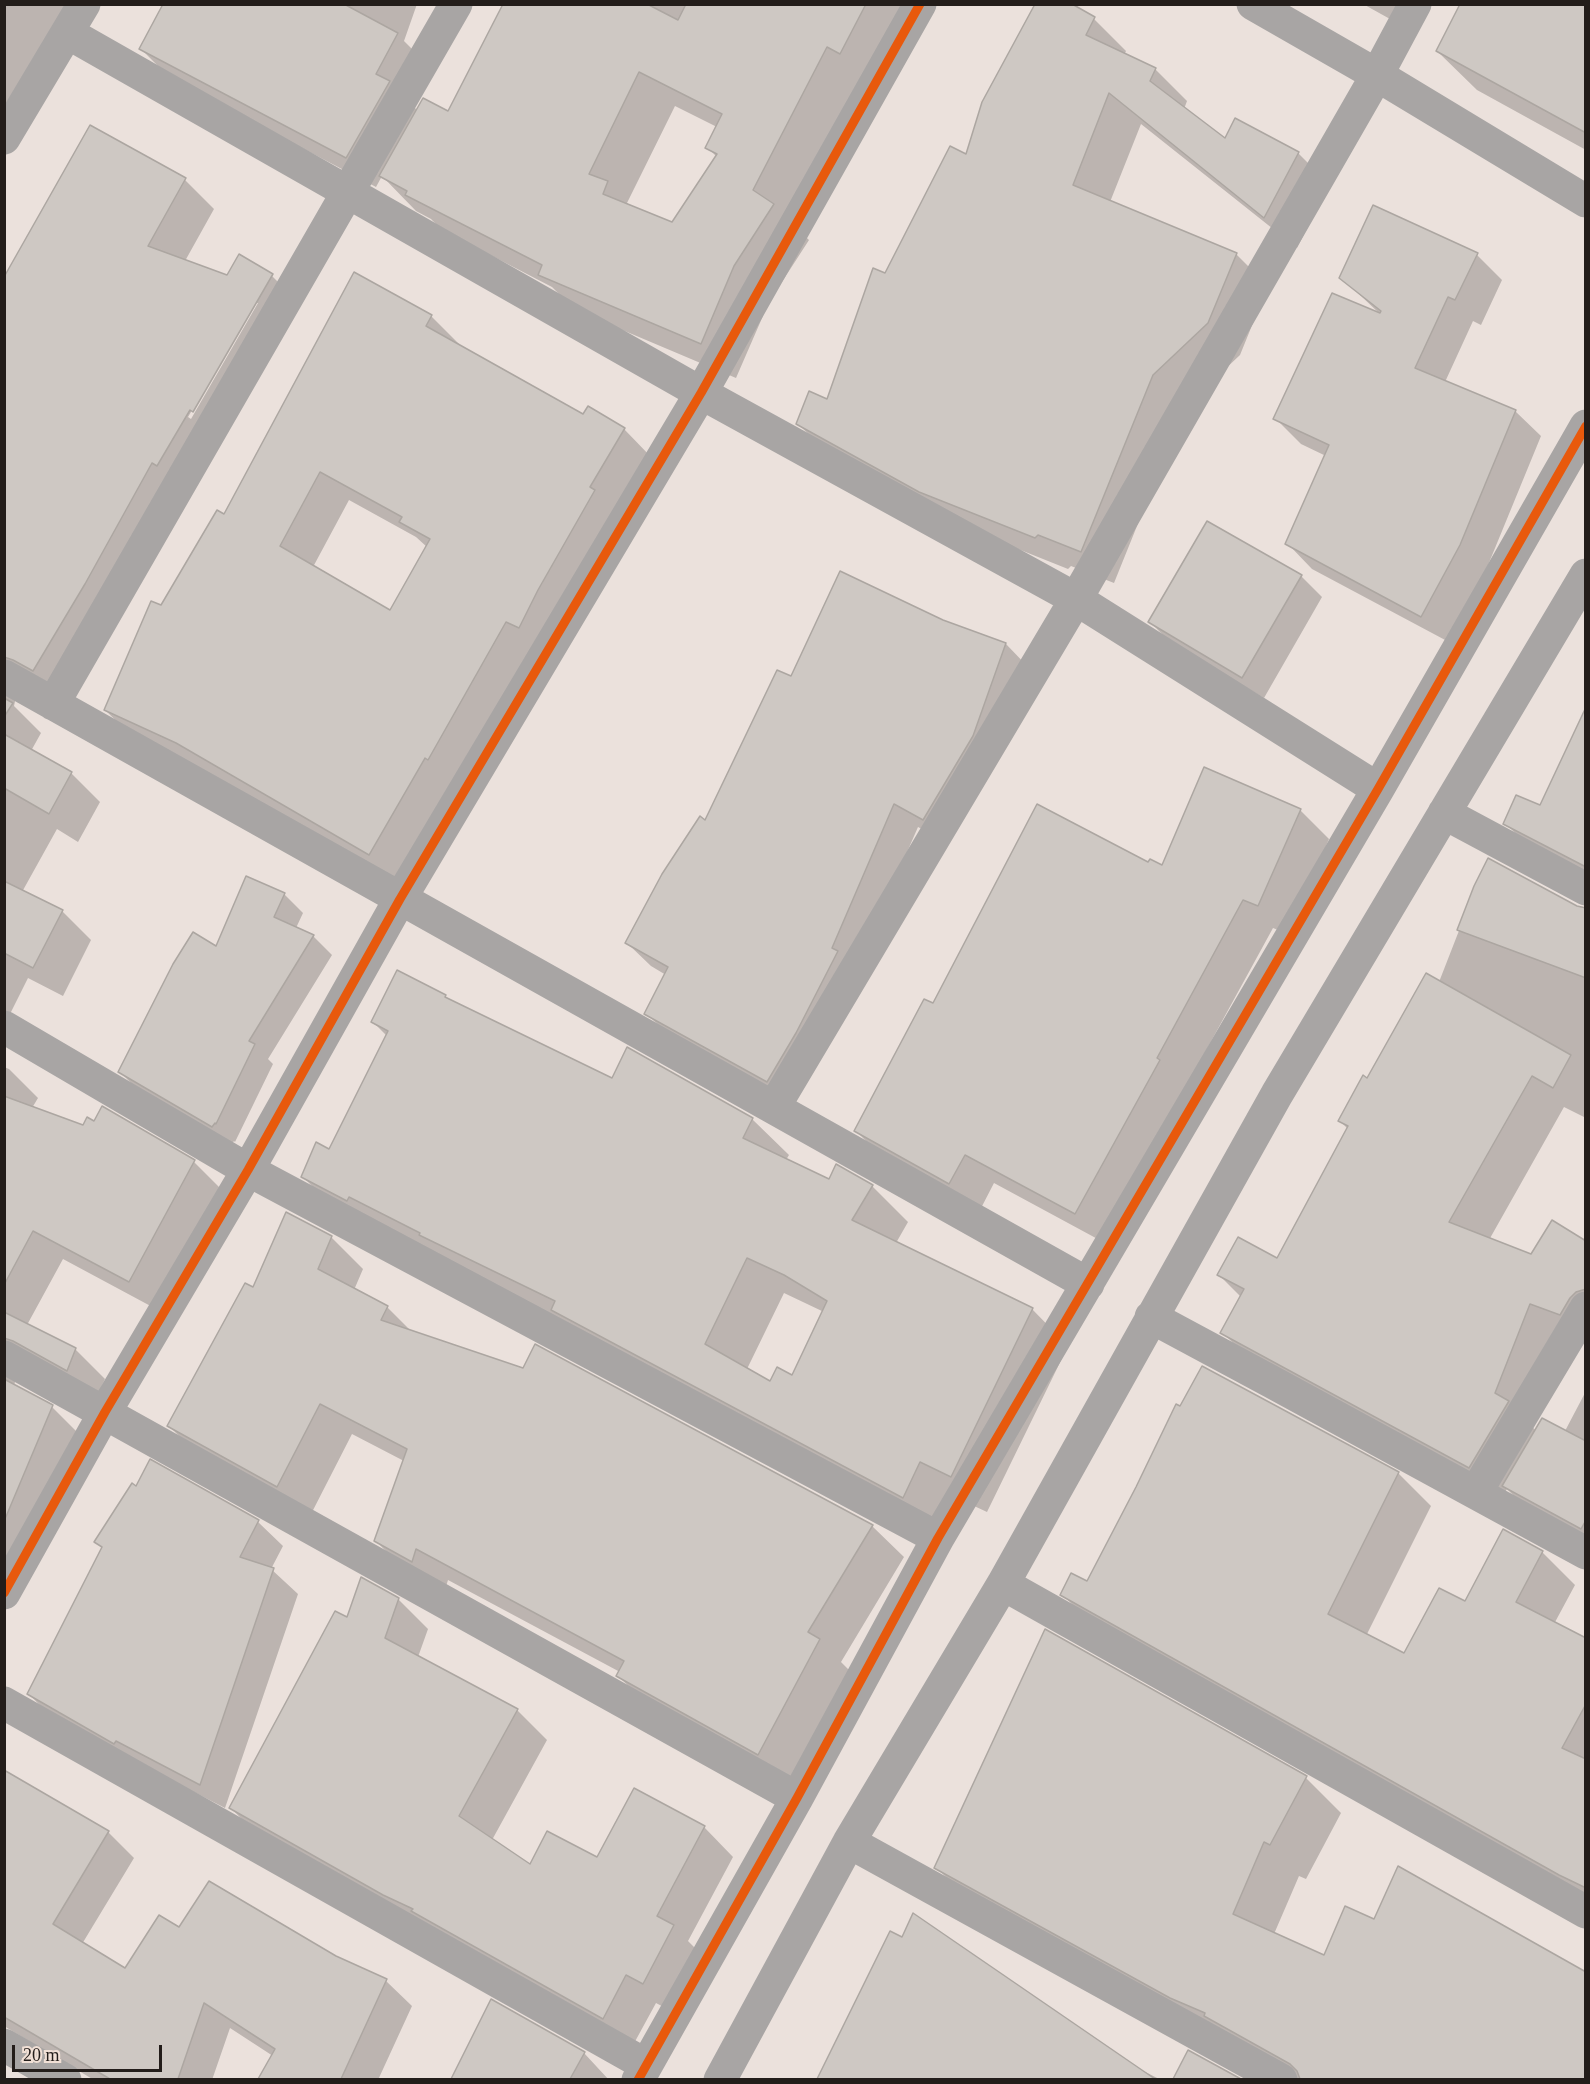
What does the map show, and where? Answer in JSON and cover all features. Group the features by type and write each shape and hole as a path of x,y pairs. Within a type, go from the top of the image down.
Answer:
{"street":[{"path":"4,138 84,4"},
{"path":"53,704 456,4"},
{"path":"4,1593 105,1412 248,1170 400,899 701,393 920,4"},
{"path":"1253,4 1377,75 1586,201"},
{"path":"774,1107 1076,599 1377,75 1415,4"},
{"path":"68,33 701,393 1076,599 1378,789"},
{"path":"4,1703 642,2072 797,1798 938,1538 1378,789 1586,426"},
{"path":"720,2079 849,1842 1003,1584 1277,1094 1586,575"},
{"path":"4,676 1088,1284"},
{"path":"1444,813 1586,889"},
{"path":"4,1027 248,1170 938,1538"},
{"path":"1476,1492 1586,1308"},
{"path":"1151,1317 1586,1553"},
{"path":"4,1357 797,1798"},
{"path":"1003,1584 1586,1912"},
{"path":"849,1842 1281,2079"},
{"path":"4,2045 65,2079"}],"building":[{"path":"163,4 344,4 398,33 376,74 390,81 346,158 139,49"},
{"path":"503,4 647,4 678,20 686,4 866,4 840,54 827,47 753,190 774,204 734,266 701,344 538,275 542,265 405,195 407,191 379,176 423,98 448,111","holes":["639,72 722,114 705,148 717,154 672,222 603,194 608,181 589,174"]},
{"path":"1035,4 1072,4 1095,17 1086,35 1156,68 1150,81 1225,138 1235,118 1299,152 1264,218 1109,93 1073,185 1237,253 1208,323 1153,375 1081,552 1038,535 1035,538 919,492 796,424 809,391 827,399 873,268 885,273 950,146 966,154 982,102"},
{"path":"1460,4 1586,4 1586,133 1436,51"},
{"path":"90,125 186,178 148,246 227,275 239,254 273,274 193,412 190,410 157,466 152,463 85,584 33,671 4,657 4,277"},
{"path":"1373,205 1478,253 1455,300 1448,297 1415,368 1516,410 1460,545 1421,617 1285,544 1329,445 1273,419 1332,293 1380,313 1381,311 1339,278"},
{"path":"354,272 432,315 426,326 583,414 588,406 625,428 590,487 595,490 519,628 506,622 428,760 425,758 369,855 176,743 104,710 151,601 161,605 217,510 224,514","holes":["320,472 402,517 399,522 430,539 390,610 280,546"]},
{"path":"1207,521 1302,575 1242,678 1148,622"},
{"path":"840,571 943,620 1006,643 973,736 923,820 894,804 832,948 838,951 796,1033 767,1082 644,1014 668,967 625,943 662,874 700,816 705,820 777,670 791,676"},
{"path":"4,698 13,703 4,717"},
{"path":"1586,707 1586,867 1503,824 1516,795 1540,805"},
{"path":"4,734 72,772 49,814 4,788"},
{"path":"1204,767 1301,809 1258,906 1243,900 1157,1058 1160,1060 1075,1214 965,1155 949,1184 854,1131 924,999 933,1003 1037,804 1148,862 1150,859 1162,865"},
{"path":"1488,858 1577,906 1586,908 1586,978 1457,930"},
{"path":"246,876 285,893 274,917 314,935 249,1041 255,1044 216,1124 212,1127 118,1072 173,964 193,932 216,946"},
{"path":"4,881 63,910 33,968 4,953"},
{"path":"397,970 446,995 445,997 612,1078 627,1047 753,1118 743,1138 829,1179 836,1164 873,1185 852,1220 1033,1308 951,1477 920,1462 903,1498 551,1310 555,1301 419,1235 420,1233 349,1197 347,1201 301,1177 316,1142 329,1149 388,1031 371,1022","holes":["747,1258 784,1275 827,1301 792,1375 777,1367 770,1381 705,1344"]},
{"path":"1426,973 1571,1055 1553,1088 1532,1076 1449,1222 1531,1254 1552,1220 1586,1241 1586,1289 1576,1292 1570,1298 1560,1315 1530,1304 1495,1393 1509,1401 1469,1468 1220,1333 1244,1289 1217,1275 1238,1237 1277,1258 1348,1126 1338,1121 1363,1075 1367,1078"},
{"path":"4,1096 83,1125 87,1117 94,1121 102,1106 195,1160 129,1282 33,1231 4,1285"},
{"path":"286,1212 332,1236 318,1269 388,1306 381,1320 523,1368 535,1344 873,1525 808,1632 820,1639 758,1755 616,1676 624,1661 416,1549 412,1562 374,1541 407,1449 320,1404 277,1487 167,1426 245,1283 253,1287"},
{"path":"4,1312 76,1348 67,1371 4,1338"},
{"path":"1202,1366 1399,1472 1328,1614 1404,1653 1439,1588 1465,1601 1503,1529 1543,1551 1516,1602 1586,1638 1586,1704 1562,1748 1586,1759 1586,1888 1060,1595 1071,1573 1087,1581 1176,1404 1180,1406"},
{"path":"4,1379 53,1405 5,1519 4,1519"},
{"path":"1542,1418 1586,1441 1586,1520 1581,1529 1502,1486"},
{"path":"150,1459 259,1520 240,1557 274,1568 200,1785 116,1741 114,1744 27,1694 102,1547 94,1542 132,1483 136,1486"},
{"path":"361,1577 399,1598 385,1638 518,1709 459,1816 530,1864 547,1831 597,1857 634,1788 705,1826 657,1916 674,1925 643,1984 626,1975 603,2019 411,1911 413,1909 383,1895 229,1808 335,1611 347,1617"},
{"path":"1045,1629 1307,1776 1270,1845 1264,1842 1233,1914 1324,1955 1345,1906 1374,1919 1398,1866 1586,1972 1586,2079 1300,2079 1297,2071 1290,2064 1204,2016 1205,2013 1170,1998 934,1868"},
{"path":"4,1770 109,1831 53,1924 125,1968 159,1915 179,1927 209,1881 336,1956 387,1979 341,2079 258,2079 275,2049 204,2003 178,2079 110,2079 4,2017"},
{"path":"913,1913 1155,2079 817,2079 890,1931 902,1937"},
{"path":"491,1999 585,2052 570,2079 451,2079"},
{"path":"1188,2050 1241,2079 1173,2079"}],"cycle path":[{"path":"4,1593 105,1412 248,1170 400,899 701,393 920,4"},
{"path":"638,2080 797,1798 938,1538 1378,789 1586,426"}]}
